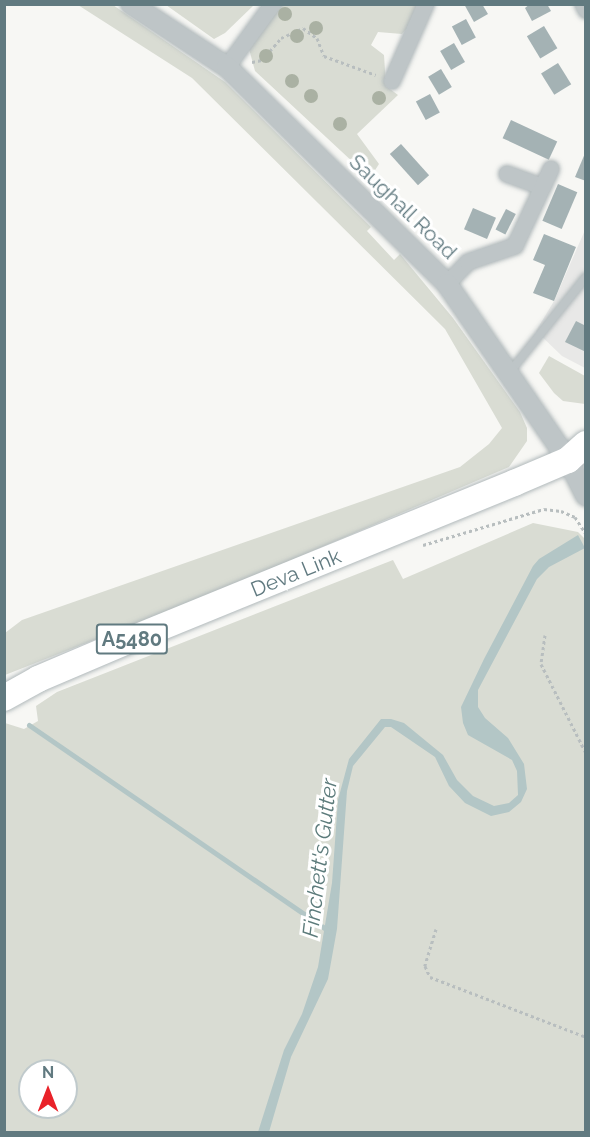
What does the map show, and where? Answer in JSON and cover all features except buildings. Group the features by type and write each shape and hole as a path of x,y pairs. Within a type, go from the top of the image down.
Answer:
{"main road":[{"name":"Deva Link","path":"4,698 38,679 127,640 430,518 577,452"}],"street":[{"name":"Saughall Road","path":"131,4 227,67 447,284 508,374 577,452 585,496"},
{"path":"227,67 273,4"},
{"path":"392,81 426,4"},
{"path":"583,4 585,10"},
{"path":"447,284 468,262 515,246 550,170"},
{"path":"507,174 543,187"}],"lane":[{"path":"508,374 585,277"}],"path":[{"path":"227,67 262,60 281,38 303,28 317,38 324,56 392,81"},
{"path":"545,635 541,664 585,753"},
{"path":"436,928 425,966 430,977 585,1037"}],"shaded area":[{"path":"78,5 113,5 225,82 371,227 367,231 394,260 400,254 453,318 520,412 527,428 527,441 509,467 221,590 5,675 5,633 22,620 460,467 489,444 502,428 445,329 192,78"},
{"path":"166,5 254,5 225,33 214,39"},
{"path":"282,5 420,5 412,23 402,34 378,32 371,45 384,55 386,86 398,95 357,134 379,164 370,178 255,71 248,45"},
{"path":"585,230 585,368 562,356 536,331 554,301"},
{"path":"549,356 585,376 585,404 563,401 539,373"},
{"path":"533,523 578,532 586,540 585,1132 5,1132 5,723 24,729 38,721 36,706 57,692 393,560 403,579"},
{"path":"578,535 585,548 549,567 537,579 478,690 478,707 485,718 508,738 524,764 527,789 521,802 509,812 491,816 465,803 449,786 435,757 391,727 385,727 353,766 347,791 337,929 328,979 291,1057 269,1132 258,1132 284,1050 302,1014 318,967 332,883 338,800 349,759 381,719 391,719 404,723 443,755 457,780 473,796 494,806 509,803 518,795 517,771 512,760 468,735 463,723 461,707 533,566 539,559"}],"waterway":[{"name":"Finchett's Gutter","path":"29,725 329,931"}]}
